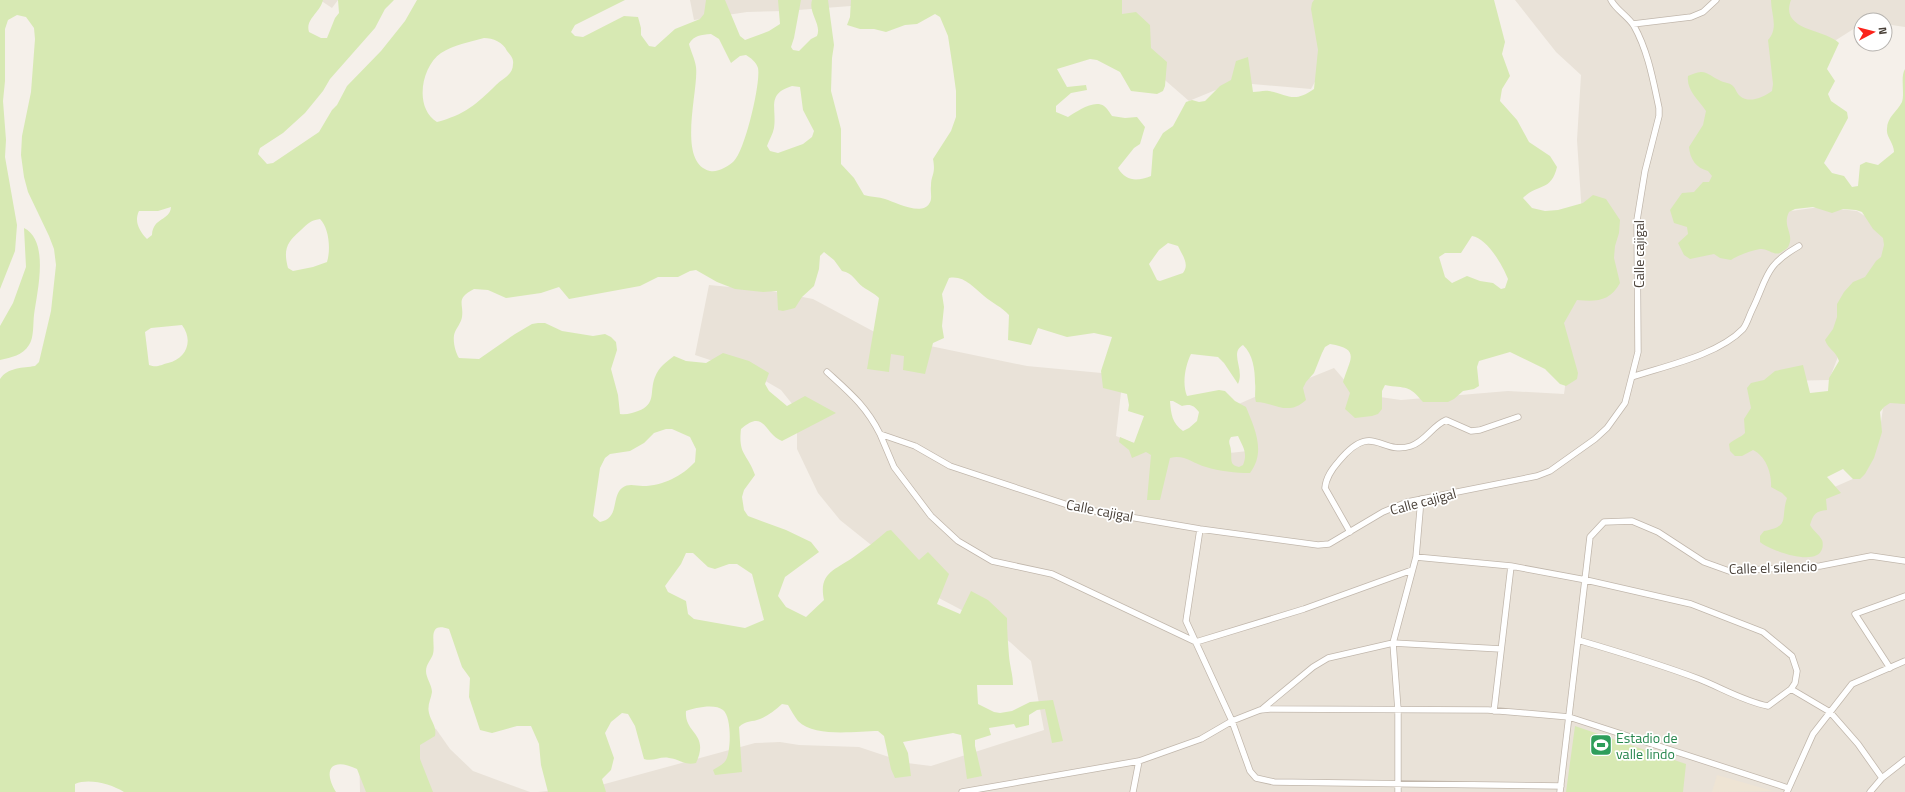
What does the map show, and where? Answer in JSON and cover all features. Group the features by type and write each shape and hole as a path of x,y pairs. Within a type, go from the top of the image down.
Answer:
{"street":[{"name":"Calle cajigal","path":"880,434 915,446 950,466 1078,508 1318,545 1329,544 1383,512 1421,499 1537,476 1550,471 1608,428 1625,403 1638,352 1637,220 1645,171 1659,116 1659,108 1648,60 1633,24 1613,4 1611,0"},
{"path":"1633,24 1691,16 1703,12 1716,0"},
{"path":"1632,377 1713,349 1743,328 1759,295 1766,274 1779,258 1799,246"},
{"path":"827,372 862,403 880,434 894,467 931,516 958,541 992,561 1052,574 1196,642 1304,609 1412,570"},
{"path":"1350,532 1325,488 1326,481 1331,471 1354,445 1371,440 1396,447 1411,446 1421,441 1429,432 1446,420 1471,430 1480,430 1518,417"},
{"path":"1398,792 1398,710 1393,643 1416,557 1421,499"},
{"name":"Calle el silencio","path":"1586,580 1590,537 1604,522 1632,521 1658,532 1704,562 1729,571 1820,566 1871,556 1905,561"},
{"path":"1200,528 1186,622 1232,721 1250,771 1256,778 1274,782 1560,789 1586,580"},
{"path":"1416,557 1511,566 1586,580 1691,604 1763,632 1792,656 1797,671 1796,683 1791,689 1768,706 1750,702 1706,682 1647,660 1578,640"},
{"path":"1494,710 1511,566"},
{"path":"1890,668 1855,614 1905,596"},
{"path":"962,792 1139,761 1201,739 1232,721 1260,710 1313,667 1328,658 1393,643 1501,649"},
{"path":"1260,710 1494,710 1569,717 1787,790 1813,734 1852,684 1905,661"},
{"path":"1791,689 1830,712 1858,744 1882,778"},
{"path":"1870,792 1882,778 1905,760"},
{"path":"1133,792 1139,761"}],"shaded area":[{"path":"320,0 338,0 332,8"},
{"path":"690,0 888,0 864,5 785,11 747,12 694,20"},
{"path":"1110,0 1350,0 1334,47 1311,89 1252,84 1223,87 1189,101 1097,21"},
{"path":"1515,0 1905,0 1905,27 1893,25 1893,12 1853,12 1853,29 1833,42 1784,212 1820,207 1857,211 1901,239 1851,323 1829,380 1784,381 1830,489 1855,478 1881,422 1884,401 1905,401 1905,792 538,792 601,785 755,743 780,742 799,745 859,747 907,763 931,766 1044,730 1031,661 1010,642 973,616 935,596 840,520 818,493 797,449 797,410 781,390 755,375 695,355 709,285 771,291 813,299 882,336 1027,366 1123,375 1116,436 1131,442 1201,456 1248,451 1234,406 1334,368 1359,397 1373,396 1401,400 1508,391 1564,394 1568,365 1561,323 1582,215 1577,140 1581,75 1556,52"},
{"path":"423,722 436,729 450,749 473,771 530,792 360,792 359,752"},
{"path":"1717,775 1773,791 1712,792"}],"green space":[{"path":"0,0 323,0 308,27 309,32 321,38 327,38 335,18 339,13 338,0 394,0 385,9 375,28 330,79 323,91 305,113 283,133 260,148 258,154 267,164 273,163 319,132 332,110 337,105 347,86 381,51 405,21 417,0 625,0 575,25 571,32 575,36 583,37 624,16 638,17 641,35 649,46 655,47 675,29 700,19 704,14 706,0 725,0 740,36 745,40 769,31 780,24 778,0 801,0 791,47 793,50 799,51 811,39 817,36 818,27 811,5 812,0 828,0 834,45 831,91 841,129 841,164 854,178 864,195 883,198 908,207 920,209 925,207 930,202 931,182 934,171 933,159 951,131 956,117 956,91 948,36 940,17 935,14 917,24 905,25 886,32 874,29 860,29 847,25 850,17 851,0 1122,0 1122,14 1136,12 1150,25 1151,48 1167,62 1165,86 1163,91 1157,94 1131,91 1120,72 1097,60 1090,59 1057,69 1067,87 1086,85 1087,90 1071,93 1056,106 1056,112 1068,117 1080,109 1090,105 1100,104 1105,107 1112,116 1125,118 1137,117 1145,127 1140,144 1134,148 1118,168 1121,173 1129,178 1141,179 1151,176 1153,150 1163,133 1173,126 1186,102 1192,100 1199,102 1205,101 1220,86 1231,80 1236,61 1248,57 1253,92 1276,92 1291,97 1296,97 1307,94 1314,89 1318,50 1311,9 1314,0 1494,0 1505,42 1502,54 1510,76 1502,89 1500,101 1517,120 1529,142 1550,156 1557,167 1548,184 1534,190 1523,198 1532,208 1545,211 1558,210 1583,203 1593,195 1606,199 1620,220 1614,258 1620,283 1612,294 1602,299 1591,301 1577,300 1564,323 1578,373 1577,379 1566,386 1560,384 1545,369 1510,352 1479,361 1477,367 1479,386 1474,389 1463,391 1448,402 1423,402 1414,392 1407,388 1385,385 1382,391 1382,409 1378,414 1355,418 1345,409 1350,393 1343,382 1350,362 1350,352 1340,346 1330,344 1325,347 1314,373 1303,388 1306,400 1299,405 1287,408 1256,402 1253,362 1243,345 1237,352 1240,373 1238,384 1224,363 1218,357 1191,354 1185,375 1185,391 1187,396 1219,390 1225,391 1235,401 1246,407 1253,424 1257,440 1257,457 1255,465 1250,473 1216,470 1184,458 1170,458 1160,500 1147,500 1151,455 1146,452 1132,458 1129,450 1119,442 1120,437 1134,443 1144,416 1128,411 1129,405 1127,394 1103,388 1101,371 1112,337 1094,333 1067,337 1038,328 1031,345 1008,340 1009,315 964,280 959,278 949,278 942,294 944,307 942,326 944,338 933,343 925,374 903,370 904,356 891,354 889,372 867,369 879,298 863,287 851,275 842,271 834,260 824,252 820,256 819,269 814,286 802,297 795,308 783,311 778,310 777,291 763,292 735,289 717,282 696,270 690,271 678,277 658,277 640,286 569,299 559,287 541,293 506,298 488,290 474,289 464,296 462,299 461,319 454,338 455,349 459,358 479,359 515,334 532,324 538,323 545,323 562,331 593,336 605,334 611,337 616,342 617,350 611,369 618,395 620,414 638,411 648,405 651,397 653,382 657,373 663,365 674,356 686,361 706,363 723,353 749,361 769,373 765,384 769,391 787,406 805,396 836,413 782,441 776,438 764,424 760,422 755,421 749,423 741,429 740,438 742,449 755,475 744,490 742,497 744,510 748,516 786,530 811,542 819,552 785,577 778,596 786,607 806,617 824,600 823,591 826,577 887,531 891,530 919,560 928,552 949,574 937,604 960,614 971,591 988,600 1007,618 1009,656 1013,685 977,685 978,704 994,712 1000,713 1012,711 1030,702 1053,700 1063,741 1052,743 1045,709 1037,710 1029,715 1029,725 1016,728 1014,724 989,728 991,735 975,740 982,776 967,779 961,735 953,733 903,742 908,753 911,776 895,778 891,769 884,736 878,731 825,732 815,730 798,721 788,705 782,704 764,717 745,723 739,727 742,772 715,775 713,770 722,765 728,756 730,734 726,714 719,708 710,706 686,711 686,719 696,734 700,745 700,753 696,763 686,763 666,758 650,760 644,759 635,726 628,714 622,713 611,722 605,733 614,758 611,770 602,779 606,792 548,792 541,765 539,744 531,726 517,726 492,733 480,730 469,697 470,678 462,667 449,629 442,627 435,630 433,654 426,671 432,689 429,710 435,727 435,736 420,745 420,759 433,792 366,792 357,769 341,764 332,767 330,771 332,784 336,792 124,792 106,784 81,782 75,784 75,792 0,792 0,379 11,370 35,366 39,362 51,311 56,265 54,249 28,192 24,177 21,155 22,136 31,92 35,39 34,28 26,17 17,15 8,20 5,29 5,81 3,101 6,140 5,157 17,225 15,251 0,289","holes":["711,34 719,39 731,63 740,56 746,55 753,60 758,68 755,101 743,144 734,161 723,169 713,171 710,171 700,165 694,155 691,141 696,67 689,44 696,37","484,38 494,40 500,43 512,58 513,68 507,76 470,108 455,116 437,122 430,116 425,107 423,98 425,77 434,59 446,50","792,86 800,87 803,110 814,131 812,137 803,144 778,153 770,151 767,146 774,128 774,102 784,89","171,207 168,215 155,225 152,235 147,239 138,226 139,211 158,211","320,219 323,223 327,233 329,245 327,262 313,267 293,271 288,268 286,256 287,246 292,238 311,222","1472,236 1478,238 1494,253 1502,267 1508,279 1505,288 1501,289 1493,283 1480,281 1467,276 1452,283 1445,277 1439,257 1445,253 1461,253","1168,243 1178,246 1186,263 1185,270 1183,273 1160,281 1157,280 1149,264 1159,250","182,325 186,331 188,343 184,353 174,361 158,366 149,365 145,332 151,328","1170,401 1182,406 1192,406 1199,412 1197,421 1183,431 1176,425 1172,414","666,429 672,429 690,437 696,449 695,462 678,476 665,482 650,486 630,485 622,488 617,497 613,512 606,520 600,522 593,516 600,468 605,458 610,454 630,451 644,443 654,433","1238,436 1243,447 1245,457 1243,465 1239,467 1232,463 1229,441 1231,437","686,553 693,553 708,567 715,569 729,564 737,564 752,574 764,620 745,628 694,619 688,614 686,601 668,592 665,586 681,564"]},
{"path":"1771,0 1791,0 1789,10 1792,18 1797,24 1833,38 1839,43 1827,69 1835,81 1828,94 1831,101 1847,112 1848,118 1824,163 1832,173 1844,176 1852,187 1858,186 1860,165 1866,162 1878,165 1894,152 1887,132 1887,125 1890,118 1902,102 1903,76 1905,69 1905,404 1890,403 1880,412 1882,432 1874,458 1865,474 1860,479 1853,479 1843,469 1827,477 1841,493 1826,499 1827,510 1818,512 1812,518 1810,525 1821,538 1823,544 1822,549 1818,554 1812,557 1793,556 1766,546 1760,542 1760,536 1764,531 1778,527 1781,524 1787,498 1782,493 1771,487 1769,471 1765,461 1758,453 1753,450 1742,456 1735,456 1730,451 1729,444 1745,433 1744,419 1751,408 1747,388 1751,383 1764,380 1775,371 1803,365 1810,393 1828,391 1829,378 1839,361 1825,340 1833,329 1837,317 1837,304 1844,292 1853,282 1865,277 1876,261 1881,257 1884,245 1883,238 1873,229 1862,212 1843,209 1832,213 1813,207 1795,209 1789,212 1787,217 1787,225 1790,241 1787,248 1780,253 1777,254 1760,249 1745,253 1731,260 1720,258 1714,254 1690,259 1684,255 1678,243 1688,234 1687,227 1674,223 1670,210 1682,193 1694,192 1703,182 1709,182 1712,176 1708,171 1700,168 1694,162 1689,147 1703,125 1706,111 1691,90 1688,76 1698,72 1705,72 1734,87 1739,95 1744,98 1752,100 1772,91 1773,84 1768,40 1774,26"},
{"path":"24,228 32,235 37,244 39,255 40,268 33,335 31,342 23,352 16,356 0,360 0,326 13,303 26,267"},
{"name":"Estadio de valle lindo","path":"1575,726 1686,764 1683,792 1566,792"}],"place":[{"name":"Estadio de valle lindo","path":"1601,745"}]}
